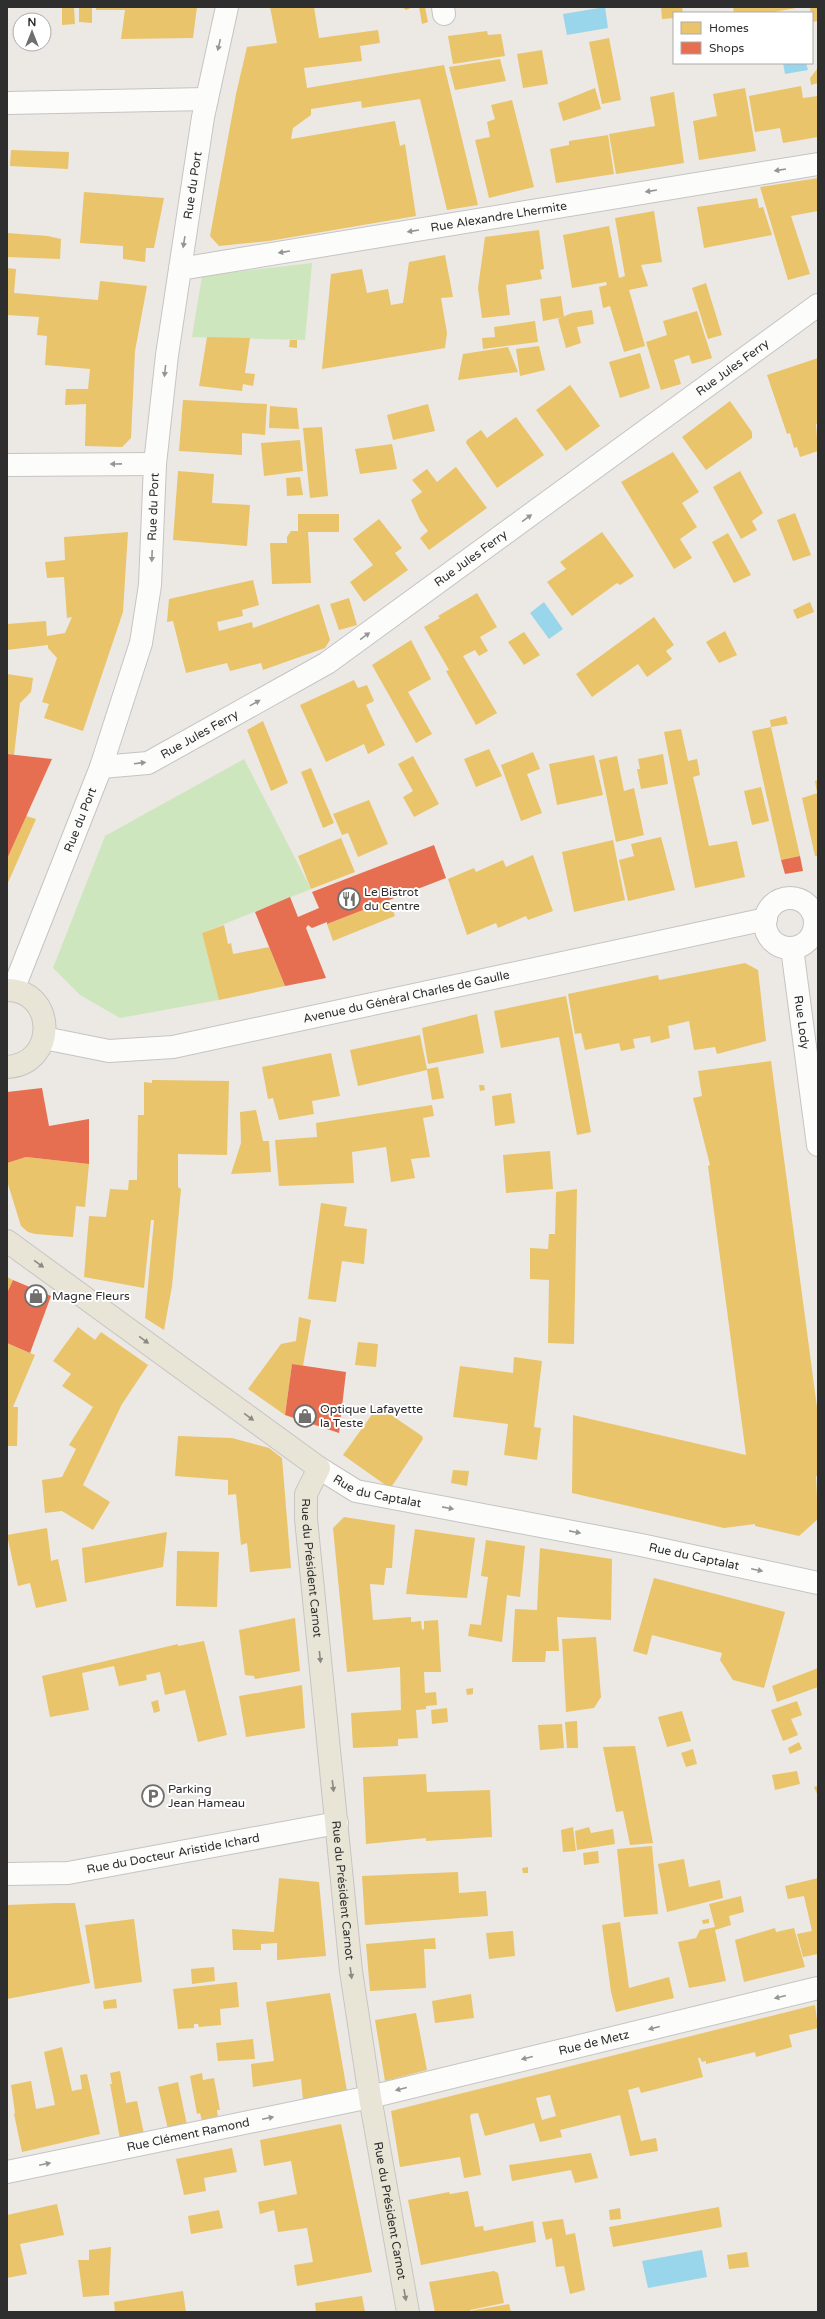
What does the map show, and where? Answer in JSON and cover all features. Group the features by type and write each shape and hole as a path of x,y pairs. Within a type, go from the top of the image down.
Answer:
{"main road":[{"path":"7,1067 20,1065 31,1059 39,1050 44,1038 45,1026 42,1013 35,1002 25,994 10,990"},
{"name":"Rue du Captalat","path":"7,1241 319,1468"},
{"name":"Rue du Président Carnot","path":"319,1468 306,1494 306,1519 338,1823 351,1971 370,2097 408,2312"}],"street":[{"name":"Rue du Port","path":"10,990 101,767 140,643 150,585 155,464 167,355 207,99 227,7"},
{"path":"7,103 207,99"},
{"name":"Rue Alexandre Lhermite","path":"180,269 818,164"},
{"name":"Rue Jules Ferry","path":"101,767 148,762 327,663 818,305"},
{"path":"7,465 155,464"},
{"path":"796,899 814,908 815,925 813,932 803,944 792,948 781,946 774,942 766,929 766,919 772,906 783,900 796,899"},
{"name":"Avenue du Général Charles de Gaulle","path":"44,1038 109,1051 173,1047 766,919"},
{"name":"Rue Lody","path":"792,948 818,1146"},
{"name":"Rue du Captalat","path":"319,1468 356,1491 641,1544 818,1583"},
{"name":"Rue du Docteur Aristide Ichard","path":"7,1874 68,1873 338,1823"},
{"name":"Rue de Metz","path":"370,2097 818,1988"},
{"name":"Rue Clément Ramond","path":"7,2172 370,2097"}],"green space":[{"path":"312,263 305,340 192,337 202,276"},
{"path":"244,759 311,889 202,933 219,1000 120,1018 80,995 53,968 105,836"}],"water":[{"path":"605,7 608,28 567,35 563,14"},
{"path":"783,64 806,64 808,70 785,74"},
{"path":"544,602 563,629 549,639 530,613"},
{"path":"702,2250 707,2277 648,2288 642,2261"}],"building: Homes":[{"path":"62,7 74,7 75,24 62,25"},
{"path":"79,7 92,7 92,23 79,22"},
{"path":"96,7 197,7 193,38 121,39 125,10 96,10"},
{"path":"270,7 314,7 319,38 378,30 380,43 360,46 362,61 304,68 307,88 444,65 478,205 447,210 420,99 362,108 361,101 311,109 311,115 293,128 291,139 395,121 400,146 405,144 416,216 269,241 219,246 210,236 236,94 247,47 277,43"},
{"path":"402,7 413,7 406,10"},
{"path":"419,7 425,7 428,22 422,24"},
{"path":"661,7 682,7 683,12 673,12 673,18 662,19"},
{"path":"733,7 796,8 774,12 734,12"},
{"path":"810,7 818,7 818,21 813,22 813,12 811,12"},
{"path":"487,31 488,35 501,34 505,56 453,64 448,36"},
{"path":"609,38 621,100 602,104 589,42"},
{"path":"542,50 548,84 523,88 517,54"},
{"path":"500,59 506,81 455,90 449,67"},
{"path":"817,69 818,83 811,85 810,78"},
{"path":"801,86 803,98 818,96 818,137 783,143 780,128 755,132 749,96"},
{"path":"595,88 601,109 563,121 558,103"},
{"path":"745,88 756,151 699,160 693,121 717,116 713,94"},
{"path":"674,92 684,163 616,174 609,134 655,126 650,97"},
{"path":"512,100 534,187 489,198 475,140 490,137 487,122 495,119 491,105"},
{"path":"608,135 614,174 556,183 550,149 569,145 569,141"},
{"path":"11,150 69,152 68,169 10,166"},
{"path":"818,178 818,211 791,216 810,274 788,280 760,187"},
{"path":"84,192 164,198 154,248 146,248 145,262 123,259 123,246 80,243"},
{"path":"757,198 759,208 763,207 772,235 704,248 697,207"},
{"path":"654,211 662,262 641,265 648,286 629,290 645,346 624,352 610,306 603,308 599,287 607,285 606,282 572,288 563,235 609,226 619,278 625,276 615,218"},
{"path":"539,230 544,269 540,270 542,279 506,285 510,315 482,318 478,288 485,237"},
{"path":"7,233 48,236 61,239 60,259 7,257"},
{"path":"445,255 453,297 441,298 447,333 445,348 322,369 331,274 362,269 367,293 388,289 391,305 403,303 409,262"},
{"path":"7,268 16,269 14,293 98,300 100,281 147,286 135,351 131,438 122,447 85,446 86,404 65,405 66,389 88,389 90,369 45,365 47,336 37,335 39,317 7,315"},
{"path":"706,283 722,335 708,339 692,288"},
{"path":"561,296 564,317 543,321 540,299"},
{"path":"592,310 594,324 577,327 581,343 566,348 558,319 572,313"},
{"path":"697,311 712,358 692,364 689,355 674,360 681,384 661,390 646,342 667,335 663,321"},
{"path":"535,321 538,342 483,349 482,338 495,337 494,327"},
{"path":"207,337 250,338 245,373 255,374 253,386 243,384 242,391 199,386"},
{"path":"290,340 297,340 297,348 289,347"},
{"path":"539,346 545,370 520,376 516,349"},
{"path":"508,347 518,372 458,380 463,354"},
{"path":"640,353 650,388 620,398 609,362"},
{"path":"818,358 818,423 816,424 818,451 800,457 797,447 794,448 790,433 787,434 767,375"},
{"path":"570,385 600,426 566,451 536,410"},
{"path":"183,400 267,404 265,435 242,433 242,455 179,451"},
{"path":"730,401 752,432 752,438 706,470 682,437"},
{"path":"428,404 435,431 393,440 387,415"},
{"path":"270,406 297,408 299,429 269,428"},
{"path":"516,417 544,455 497,488 466,443 467,440 481,430 487,438"},
{"path":"322,427 328,496 310,498 303,428"},
{"path":"300,440 303,471 264,476 261,443"},
{"path":"392,444 397,469 360,474 355,449"},
{"path":"673,452 699,492 682,503 697,527 680,539 692,558 674,569 621,482"},
{"path":"456,467 487,508 429,550 420,538 428,531 420,520 411,500 422,492 412,480 427,469 437,482"},
{"path":"178,471 214,474 212,503 250,505 247,546 173,540"},
{"path":"740,471 763,513 752,521 757,530 741,539 713,487"},
{"path":"300,477 303,495 287,496 286,478"},
{"path":"795,513 811,555 793,561 777,520"},
{"path":"298,514 339,514 339,532 308,532 311,583 272,584 270,543 287,543 287,537 291,531 298,531"},
{"path":"379,519 402,548 395,553 408,570 364,602 350,582 373,565 353,539"},
{"path":"128,532 123,612 83,731 44,718 49,704 42,702 57,658 48,648 48,645 7,650 7,624 46,621 47,636 65,633 72,617 67,618 64,577 47,578 45,562 65,560 64,537"},
{"path":"602,532 634,576 620,585 617,583 572,616 547,582 566,569 560,562"},
{"path":"728,533 751,575 734,583 712,542"},
{"path":"253,580 259,605 242,610 243,616 217,622 219,631 252,622 253,628 319,604 330,640 325,648 263,670 261,663 230,671 227,663 186,673 173,621 167,622 169,599"},
{"path":"477,593 497,627 480,637 488,651 479,656 475,650 463,656 497,713 476,725 446,671 449,670 424,627 440,618 438,616"},
{"path":"349,598 357,625 339,630 330,604"},
{"path":"810,602 814,612 797,619 793,610"},
{"path":"654,617 674,645 666,651 672,659 647,677 638,664 592,697 576,674"},
{"path":"725,631 737,655 719,663 706,642"},
{"path":"524,632 540,655 524,665 508,642"},
{"path":"411,640 431,679 408,692 432,734 416,743 372,665"},
{"path":"7,674 33,678 31,692 20,703 14,755 7,754"},
{"path":"354,680 358,688 367,685 374,701 366,705 385,745 368,754 364,744 326,762 300,705"},
{"path":"786,716 788,724 771,727 770,720"},
{"path":"263,721 288,783 271,791 247,730"},
{"path":"771,727 800,856 781,860 752,731"},
{"path":"681,729 688,761 697,759 700,775 693,777 709,846 737,841 745,877 695,888 664,732"},
{"path":"489,749 502,776 476,787 464,759"},
{"path":"533,752 540,769 527,774 542,813 521,821 501,765"},
{"path":"663,754 668,784 641,789 637,769 640,769 638,759"},
{"path":"594,755 603,795 557,805 549,764"},
{"path":"413,756 439,804 414,817 403,797 413,791 398,764"},
{"path":"617,756 624,791 634,788 644,835 616,842 599,760"},
{"path":"311,768 334,823 323,828 301,772"},
{"path":"818,780 818,792 817,792 815,781"},
{"path":"761,787 769,821 752,825 744,791"},
{"path":"818,793 818,856 815,856 802,798"},
{"path":"369,800 388,844 358,857 348,833 342,835 333,814"},
{"path":"26,816 36,819 7,885 7,859"},
{"path":"661,837 675,890 628,901 619,860 634,856 631,844"},
{"path":"341,838 355,872 311,889 298,856"},
{"path":"613,840 625,900 574,912 562,852"},
{"path":"533,855 553,911 528,920 526,916 498,928 496,923 467,935 448,879 474,868 476,872 503,860 506,867"},
{"path":"389,900 395,916 333,941 327,924"},
{"path":"224,925 228,944 231,943 233,954 269,947 285,986 219,1000 202,933"},
{"path":"745,963 758,970 766,1041 717,1054 715,1047 694,1050 689,1021 668,1026 670,1038 651,1043 650,1036 633,1039 635,1048 621,1051 619,1043 585,1050 581,1033 575,1034 568,994 658,975 659,980"},
{"path":"566,996 591,1132 577,1135 559,1037 501,1048 494,1011"},
{"path":"477,1014 484,1053 428,1064 422,1028"},
{"path":"420,1035 427,1069 438,1067 444,1098 432,1100 427,1070 358,1086 350,1050"},
{"path":"331,1053 340,1096 312,1101 314,1114 279,1120 273,1098 268,1099 262,1067"},
{"path":"771,1061 818,1415 818,1476 816,1476 818,1519 799,1536 755,1526 755,1524 724,1528 572,1493 573,1415 746,1455 708,1166 710,1165 693,1098 702,1096 698,1071"},
{"path":"152,1080 229,1081 227,1155 178,1154 178,1187 181,1189 172,1286 164,1330 145,1318 154,1220 151,1220 144,1288 84,1277 89,1216 106,1217 110,1189 128,1190 129,1180 137,1180 138,1115 144,1115 144,1082 152,1083"},
{"path":"479,1085 484,1085 485,1090 480,1091"},
{"path":"511,1093 515,1123 495,1126 492,1096"},
{"path":"432,1105 434,1116 423,1118 430,1157 411,1159 415,1178 391,1182 386,1147 352,1152 354,1183 279,1186 275,1140 317,1137 316,1123"},
{"path":"256,1110 263,1141 269,1141 271,1172 231,1174 241,1143 240,1112"},
{"path":"550,1151 553,1189 506,1193 503,1155"},
{"path":"26,1157 89,1164 85,1207 76,1206 73,1237 35,1234 28,1232 21,1226 7,1181 7,1163"},
{"path":"577,1189 574,1344 548,1343 549,1280 530,1279 530,1248 548,1249 549,1234 555,1234 556,1192"},
{"path":"321,1203 347,1207 344,1226 367,1229 364,1264 342,1261 336,1302 308,1299"},
{"path":"7,1277 13,1280 7,1293"},
{"path":"299,1317 311,1320 303,1366 292,1364 285,1415 248,1389 281,1344 296,1341"},
{"path":"78,1327 95,1340 101,1332 148,1365 122,1404 83,1485 110,1502 93,1530 62,1511 45,1513 42,1480 62,1477 76,1449 69,1445 93,1407 62,1386 71,1374 53,1361"},
{"path":"358,1342 378,1344 376,1367 355,1365"},
{"path":"7,1343 35,1355 13,1407 18,1407 17,1446 7,1446"},
{"path":"514,1357 542,1361 534,1427 541,1428 537,1460 504,1455 508,1424 453,1417 460,1366 513,1373"},
{"path":"378,1406 422,1436 423,1439 392,1486 387,1486 343,1455"},
{"path":"178,1436 232,1438 269,1448 282,1458 291,1568 250,1572 247,1543 241,1545 236,1494 228,1495 228,1480 175,1476"},
{"path":"453,1470 469,1471 467,1486 451,1483"},
{"path":"344,1517 395,1525 392,1568 386,1568 384,1585 370,1584 373,1620 411,1617 411,1622 421,1621 422,1630 424,1629 424,1621 438,1620 441,1672 424,1672 425,1693 436,1692 437,1705 426,1706 426,1709 416,1710 418,1738 398,1739 398,1746 353,1748 351,1713 401,1710 400,1667 347,1672 333,1528"},
{"path":"47,1528 51,1561 58,1559 67,1601 36,1608 30,1583 18,1586 7,1535"},
{"path":"415,1529 475,1538 467,1598 406,1594"},
{"path":"167,1532 163,1567 85,1583 82,1548"},
{"path":"486,1540 525,1546 520,1597 507,1595 502,1642 468,1636 470,1624 481,1625 488,1577 481,1576"},
{"path":"540,1548 612,1559 611,1620 557,1617 559,1651 546,1651 545,1662 512,1662 515,1609 537,1610"},
{"path":"177,1551 219,1552 217,1607 176,1606"},
{"path":"654,1578 785,1612 764,1688 733,1680 720,1660 722,1653 652,1635 647,1655 633,1651"},
{"path":"295,1618 300,1671 255,1679 254,1676 245,1675 239,1630"},
{"path":"596,1637 601,1697 594,1708 566,1712 562,1639"},
{"path":"204,1641 227,1735 198,1742 185,1690 165,1695 160,1672 146,1675 147,1680 119,1686 114,1666 82,1673 89,1710 50,1717 42,1676 178,1644 178,1646"},
{"path":"818,1668 818,1687 777,1702 772,1686"},
{"path":"302,1685 305,1728 246,1737 239,1696"},
{"path":"473,1688 473,1694 467,1695 466,1689"},
{"path":"158,1700 160,1711 154,1713 151,1702"},
{"path":"797,1701 802,1715 791,1719 798,1735 783,1741 771,1710"},
{"path":"447,1708 448,1722 432,1724 431,1710"},
{"path":"682,1711 691,1741 667,1747 658,1717"},
{"path":"577,1721 578,1748 567,1748 565,1722"},
{"path":"562,1724 564,1748 540,1750 538,1725"},
{"path":"799,1742 802,1749 790,1754 788,1748"},
{"path":"635,1746 653,1843 630,1845 623,1811 616,1812 603,1747"},
{"path":"693,1749 697,1764 686,1767 681,1753"},
{"path":"797,1771 800,1784 775,1790 772,1775"},
{"path":"426,1774 427,1792 490,1790 492,1837 426,1841 426,1838 366,1844 363,1777"},
{"path":"818,1786 818,1796 814,1787"},
{"path":"573,1827 576,1851 563,1852 561,1830"},
{"path":"589,1827 591,1833 613,1829 615,1844 577,1850 575,1831"},
{"path":"652,1846 658,1914 624,1917 617,1849"},
{"path":"598,1851 599,1863 584,1865 583,1853"},
{"path":"684,1859 689,1887 720,1880 723,1898 667,1912 658,1864"},
{"path":"528,1867 528,1873 523,1873 522,1868"},
{"path":"458,1872 459,1893 486,1891 488,1916 365,1925 362,1876"},
{"path":"279,1878 319,1882 326,1956 277,1960 277,1943 261,1944 261,1950 233,1950 232,1929 274,1932"},
{"path":"818,1878 818,1954 803,1957 797,1934 812,1931 804,1896 788,1899 785,1886"},
{"path":"741,1896 744,1912 729,1916 731,1925 715,1930 726,1981 689,1988 678,1942 696,1938 700,1930 715,1927 709,1904"},
{"path":"75,1903 90,1983 7,1999 7,1905"},
{"path":"134,1919 142,1982 95,1989 85,1925"},
{"path":"709,1919 709,1923 703,1924 702,1920"},
{"path":"620,1922 629,1988 669,1977 674,1998 616,2012 611,1992 602,1925"},
{"path":"775,1928 776,1932 794,1928 805,1967 744,1982 735,1940"},
{"path":"513,1931 515,1956 489,1959 486,1933"},
{"path":"435,1938 436,1949 424,1949 426,1988 370,1991 366,1944"},
{"path":"214,1967 215,1981 192,1984 191,1969"},
{"path":"237,1982 239,2007 220,2009 221,2025 199,2027 198,2024 194,2024 194,2028 178,2029 173,1989"},
{"path":"330,1993 347,2091 303,2100 301,2079 253,2087 251,2064 274,2061 266,2002"},
{"path":"471,1994 474,2018 435,2023 432,2001"},
{"path":"116,1999 117,2008 104,2009 103,2001"},
{"path":"815,2005 818,2028 789,2035 792,2047 756,2057 755,2052 706,2064 706,2061 702,2062 700,2058 698,2058 703,2077 641,2093 639,2087 628,2090 641,2141 656,2138 658,2151 630,2156 620,2115 560,2130 562,2137 540,2142 534,2123 485,2136 478,2113 471,2114 470,2117 481,2175 464,2178 460,2157 400,2167 391,2111","holes":["550,2095 556,2116 542,2120 536,2098"]},
{"path":"416,2013 427,2070 385,2081 375,2020"},
{"path":"253,2039 255,2059 218,2061 216,2043"},
{"path":"62,2047 72,2091 82,2089 80,2075 87,2074 100,2134 22,2152 14,2114 11,2085 31,2081 36,2109 55,2105 44,2052"},
{"path":"120,2071 126,2103 137,2101 144,2134 120,2139 110,2084 112,2084 110,2073"},
{"path":"202,2073 203,2080 214,2078 220,2110 217,2110 218,2117 202,2121 200,2113 197,2114 190,2076"},
{"path":"178,2082 187,2125 168,2129 158,2087"},
{"path":"341,2124 372,2272 297,2286 294,2265 313,2262 307,2228 278,2232 274,2210 260,2214 258,2202 297,2194 291,2161 264,2166 260,2140"},
{"path":"232,2148 237,2172 204,2178 206,2191 184,2195 176,2159"},
{"path":"591,2153 598,2178 575,2183 571,2170 512,2181 509,2165"},
{"path":"468,2191 475,2227 483,2226 484,2231 533,2221 536,2242 421,2265 408,2200 449,2192 450,2194"},
{"path":"57,2204 64,2235 20,2244 27,2274 7,2278 7,2215"},
{"path":"719,2207 722,2227 613,2247 609,2227"},
{"path":"620,2208 621,2219 610,2220 609,2210"},
{"path":"219,2210 223,2228 191,2234 188,2216"},
{"path":"563,2219 566,2235 575,2233 585,2290 570,2294 564,2266 556,2267 552,2238 546,2240 542,2222"},
{"path":"111,2247 109,2295 83,2297 78,2260 89,2260 89,2250"},
{"path":"747,2252 749,2267 729,2269 727,2255"},
{"path":"494,2271 498,2273 504,2303 470,2311 509,2304 511,2312 435,2312 429,2282"},
{"path":"183,2291 186,2312 115,2312 114,2302"},
{"path":"362,2296 365,2312 316,2312 315,2303"}],"building: Shops":[{"path":"7,754 52,759 7,859"},
{"path":"434,845 446,878 327,924 327,922 312,928 308,925 306,928 326,978 285,986 255,912 290,897 298,917 319,908 312,892"},
{"path":"800,856 803,871 785,874 781,860"},
{"path":"42,1088 49,1126 89,1119 89,1164 26,1157 7,1163 7,1092"},
{"path":"13,1280 51,1296 30,1353 7,1343 7,1293"},
{"path":"292,1364 346,1372 339,1433 285,1415"}],"place":[{"name":"Le Bistrot du Centre","path":"349,899"},
{"name":"Magne Fleurs","path":"36,1296"},
{"name":"Optique Lafayette la Teste","path":"305,1416"},
{"name":"Parking Jean Hameau","path":"153,1796"}]}
